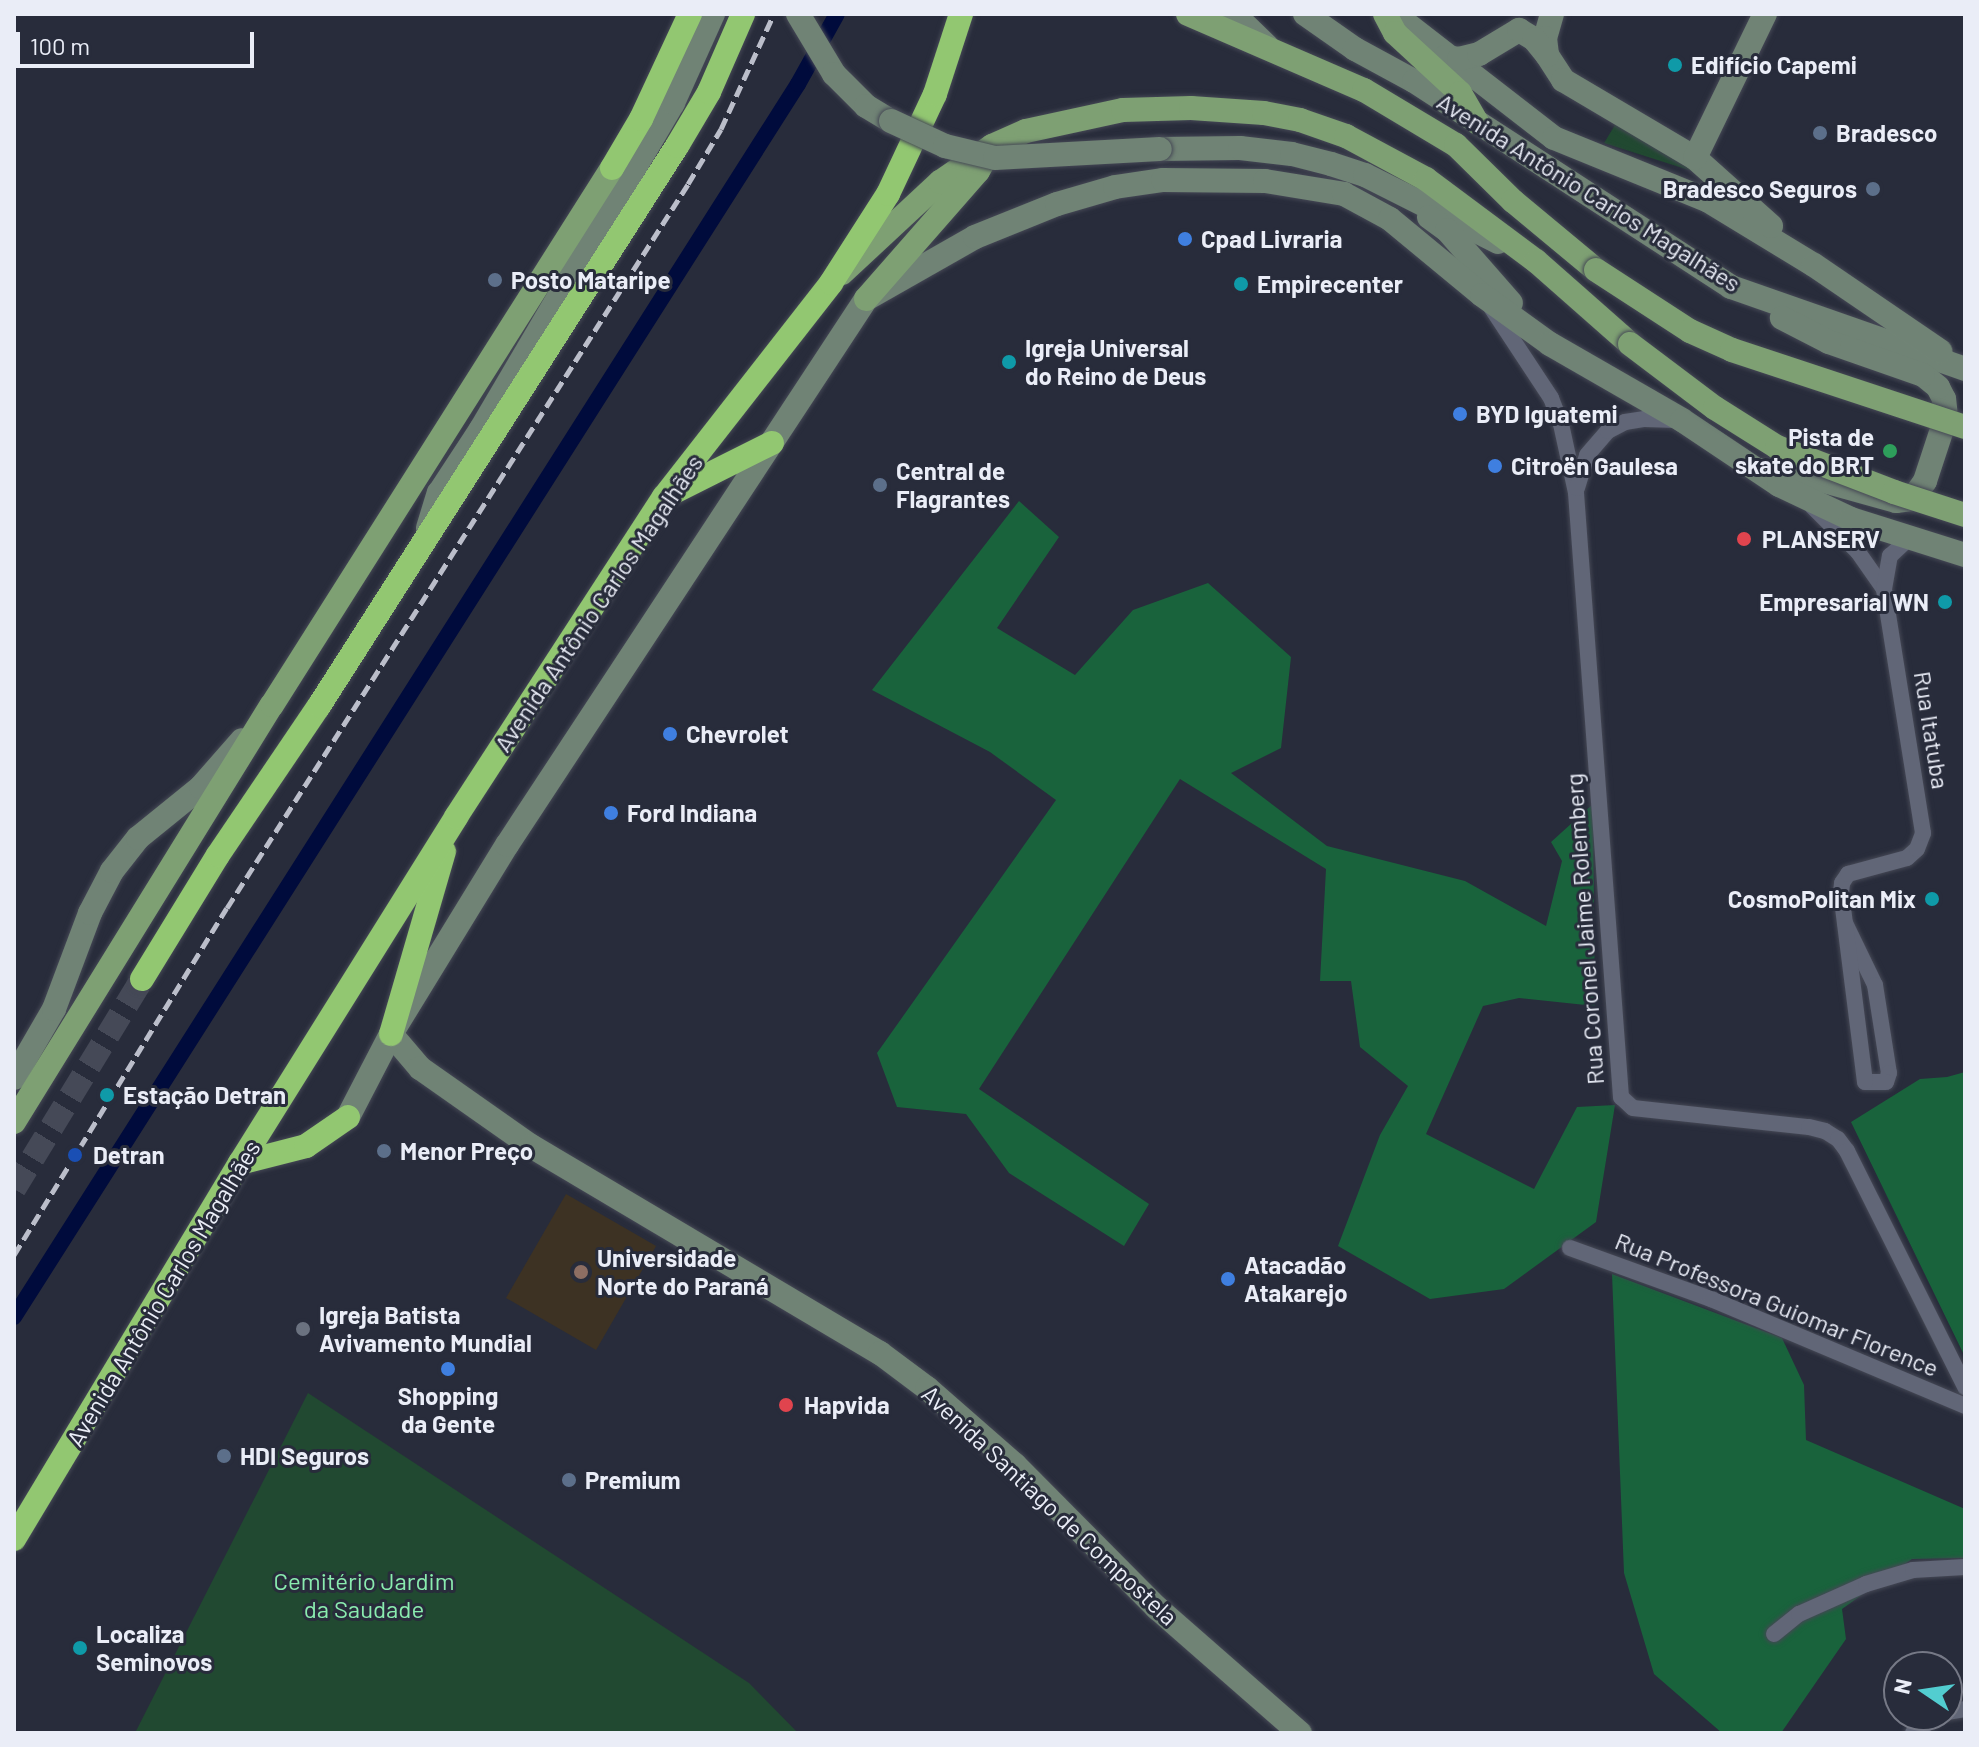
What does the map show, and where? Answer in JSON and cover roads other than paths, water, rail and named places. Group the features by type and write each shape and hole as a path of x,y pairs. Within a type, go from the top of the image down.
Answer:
{"highway":[{"path":"612,168 641,119 690,14"},
{"path":"142,979 218,855 425,540 677,146 709,92 743,14"},
{"path":"831,283 914,146 961,14"},
{"name":"Avenida Antônio Carlos Magalhães","path":"14,1539 39,1503 240,1163 456,817 664,497 831,283"},
{"path":"664,497 772,443"},
{"path":"391,1034 456,817"},
{"path":"240,1163 306,1146 348,1117"},
{"path":"14,1555 39,1503"}],"main road":[{"path":"425,540 439,493 481,429 673,103 713,14"},
{"name":"Avenida Antônio Carlos Magalhães","path":"798,14 822,57 846,87 866,106 932,142 972,154 1008,159 1160,149 1240,148 1292,154 1365,175 1536,261"},
{"name":"Avenida Antônio Carlos Magalhães","path":"1188,14 1364,90 1456,145 1513,201 1596,270 1690,331 1732,350 1965,427"},
{"path":"1234,14 1267,46"},
{"name":"Avenida Antônio Carlos Magalhães","path":"1305,14 1355,49 1477,122 1731,287 1965,368"},
{"path":"1385,14 1395,33 1460,93 1477,122"},
{"path":"1394,14 1445,57 1554,138 1576,150 1707,200 1814,265 1965,368"},
{"path":"1547,55 1545,38 1552,14"},
{"path":"1695,158 1765,14"},
{"path":"1445,57 1472,57 1519,30 1534,39 1563,80 1695,158 1814,265"},
{"name":"Avenida Antônio Carlos Magalhães","path":"831,283 940,182 992,146 1026,131 1123,110 1227,109 1300,120 1346,136 1426,179 1536,261 1630,344 1715,408 1777,447 1894,492 1965,515"},
{"path":"348,1117 391,1034 507,845 866,299 978,171 992,146"},
{"path":"14,1122 272,705 612,168"},
{"path":"866,299 975,237 1057,204 1115,187 1201,179 1288,184 1344,194 1390,219 1482,295 1550,344 1682,420 1752,469 1803,498 1909,538 1965,555"},
{"path":"1400,191 1447,230 1550,344"},
{"path":"1731,287 1785,321 1829,342 1923,375 1938,387 1944,399 1946,417 1932,464 1912,499 1896,501 1799,475 1752,469"},
{"path":"398,507 439,493"},
{"path":"14,1078 54,1009 90,913 112,871 138,838 201,787 272,705"},
{"name":"Avenida Santiago de Compostela","path":"391,1034 420,1068 531,1146 867,1345 927,1388 1015,1465 1157,1608 1300,1733"},
{"name":"Avenida Santiago de Compostela","path":"377,1063 391,1062 420,1068"}],"street":[{"name":"Rua Coronel Jaime Rolemberg","path":"1482,295 1551,398 1561,424 1576,493 1621,1097 1633,1108 1809,1127 1838,1139 1847,1151 1965,1387"},
{"name":"Rua Coronel Jaime Rolemberg","path":"1576,493 1587,455 1608,431 1625,422 1645,419 1682,420"},
{"name":"Rua Itatuba","path":"1803,498 1858,552 1884,589"},
{"name":"Rua Itatuba","path":"1845,923 1875,985 1889,1073 1886,1082 1865,1082 1845,923 1842,883 1848,874 1907,858 1917,849 1923,833 1884,589 1890,556 1909,538"},
{"name":"Rua Professora Guiomar Florence","path":"1570,1248 1711,1299 1965,1406"},
{"path":"1774,1634 1799,1614 1866,1584 1913,1570 1965,1567"}],"waterway":[{"path":"14,1317 798,84 837,14"}],"tunnel":[{"path":"14,1189 142,979"}],"railway":[{"path":"14,1255 227,908 688,184 721,129 774,14"}],"place":[{"name":"Edifício Capemi","path":"1675,65"},
{"name":"Bradesco","path":"1820,133"},
{"name":"Bradesco Seguros","path":"1873,189"},
{"name":"Cpad Livraria","path":"1185,239"},
{"name":"Posto Mataripe","path":"495,280"},
{"name":"Empirecenter","path":"1241,284"},
{"name":"Igreja Universal do Reino de Deus","path":"1009,362"},
{"name":"BYD Iguatemi","path":"1460,414"},
{"name":"Pista de skate do BRT","path":"1890,451"},
{"name":"Citroën Gaulesa","path":"1495,466"},
{"name":"Central de Flagrantes","path":"880,485"},
{"name":"PLANSERV","path":"1744,539"},
{"name":"Empresarial WN","path":"1945,602"},
{"name":"Chevrolet","path":"670,734"},
{"name":"Ford Indiana","path":"611,813"},
{"name":"CosmoPolitan Mix","path":"1932,899"},
{"name":"Estação Detran","path":"107,1095"},
{"name":"Menor Preço","path":"384,1151"},
{"name":"Detran","path":"75,1155"},
{"name":"Universidade Norte do Paraná","path":"581,1272"},
{"name":"Atacadão Atakarejo","path":"1228,1279"},
{"name":"Igreja Batista Avivamento Mundial","path":"303,1329"},
{"name":"Shopping da Gente","path":"448,1369"},
{"name":"Hapvida","path":"786,1405"},
{"name":"HDI Seguros","path":"224,1456"},
{"name":"Premium","path":"569,1480"},
{"name":"Localiza Seminovos","path":"80,1648"}],"park label":[{"name":"Cemitério Jardim da Saudade","path":"364,1595"}]}
